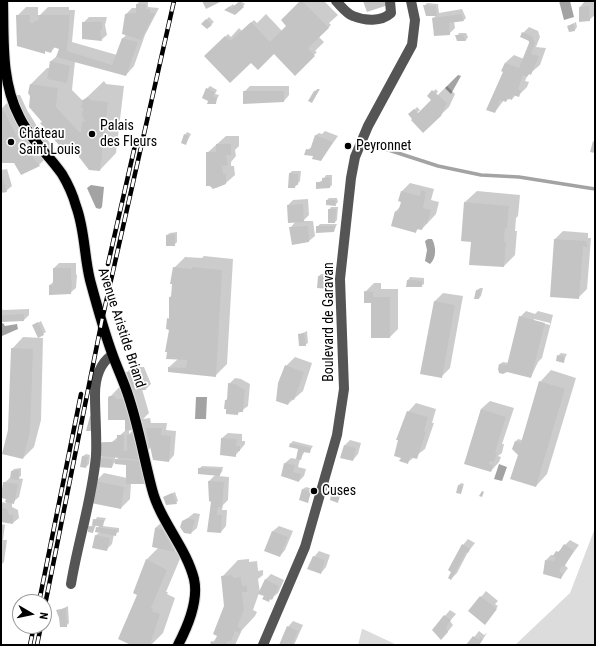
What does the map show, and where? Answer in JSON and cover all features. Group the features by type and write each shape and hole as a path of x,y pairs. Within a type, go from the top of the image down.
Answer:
{"main road":[{"name":"Avenue Aristide Briand","path":"3,1 4,53 7,82 12,100 27,130 63,175 70,189 81,222 90,280 112,355 129,398 147,464 152,490 162,517 188,564 194,579 195,592 192,612 178,645"}],"street":[{"path":"336,1 352,16 376,20 385,18 391,13 390,1"},
{"name":"Boulevard de Garavan","path":"263,645 305,547 337,436 344,389 340,279 351,178 355,157 368,126 412,45 415,20 411,1"},
{"path":"71,584 76,552 87,514 96,456 95,391 97,377 104,361 112,355"}],"shaded area":[{"path":"559,1 570,1 574,17 564,20"},
{"path":"458,75 461,76 451,94 445,88"},
{"path":"91,185 104,187 102,207 100,209 96,208 87,188"},
{"path":"432,239 435,248 434,259 430,264 425,261 427,250 425,241"},
{"path":"3,323 5,326 17,324 18,329 2,336 1,324"},
{"path":"196,397 207,397 206,419 195,419"},
{"path":"499,464 507,467 502,481 494,479"},
{"path":"595,528 595,645 515,645 570,593"},
{"path":"363,629 397,645 358,645"}],"building":[{"path":"202,1 222,1 206,9"},
{"path":"300,1 302,1 329,28 308,48 315,56 295,76 274,54 258,70 251,63 230,83 204,56 225,36 230,41 251,22 270,42 286,26 281,20"},
{"path":"363,1 387,1 388,5 367,12"},
{"path":"239,2 244,7 235,15 224,10 230,6 231,8"},
{"path":"136,4 146,4 146,9 150,9 150,13 155,13 141,40 122,34 125,14 136,13"},
{"path":"423,5 436,6 437,16 426,16"},
{"path":"589,6 590,21 579,22 579,7"},
{"path":"461,14 464,21 449,23 450,35 434,36 432,18"},
{"path":"16,15 30,15 30,23 34,23 34,21 38,21 39,15 70,15 67,51 112,65 122,38 138,42 126,76 56,57 59,49 53,47 51,53 45,51 45,54 17,46"},
{"path":"206,19 212,25 207,29 201,24"},
{"path":"82,22 102,22 102,30 100,30 102,41 82,39"},
{"path":"573,24 575,31 569,32 567,26"},
{"path":"522,32 532,36 535,43 531,54 539,56 531,75 529,74 527,77 523,75 518,89 521,91 519,97 513,95 512,100 508,98 506,102 500,100 495,113 486,110 503,72 501,71 505,63 519,68 529,43 529,41 520,37"},
{"path":"455,35 463,35 466,41 457,41"},
{"path":"50,61 70,66 67,83 47,79"},
{"path":"30,84 58,88 56,107 79,132 81,132 82,121 85,122 82,115 83,109 81,106 83,104 81,101 88,97 90,100 108,102 100,171 89,170 79,157 79,150 67,148 67,152 64,151 40,123 42,122 29,107 30,96 28,93"},
{"path":"206,88 215,92 213,96 217,98 216,104 207,104 208,101 202,98"},
{"path":"319,90 312,103 308,101 314,91"},
{"path":"432,90 447,103 441,116 423,133 411,120 412,119 408,114 414,109 418,113 431,100 427,96"},
{"path":"243,91 284,91 284,102 243,104"},
{"name":"Château Saint Louis","path":"1,111 4,111 17,137 40,166 21,175 14,163 1,163"},
{"path":"184,134 189,136 186,145 181,143"},
{"path":"315,135 333,142 321,161 312,159 313,156 304,155 306,149 310,150"},
{"path":"593,141 595,142 595,153 590,152"},
{"path":"216,144 231,144 231,155 226,155 228,165 222,166 223,174 226,174 226,184 213,189 210,186 206,186 206,152 216,152"},
{"path":"1,173 7,192 1,193"},
{"path":"289,173 298,174 298,185 295,185 295,188 288,188"},
{"path":"330,177 330,188 316,189 316,182 322,182 322,178"},
{"path":"421,190 426,192 423,208 431,210 427,224 424,223 422,230 417,229 416,233 391,226 395,211 398,212 401,202 398,201 401,191 420,196"},
{"path":"326,200 335,200 336,206 326,205"},
{"path":"464,202 509,206 507,228 505,228 504,242 506,242 504,267 469,265 471,242 461,241"},
{"path":"303,204 304,222 288,223 287,205"},
{"path":"328,209 336,209 335,223 328,223"},
{"path":"308,226 309,242 292,245 289,227"},
{"path":"316,226 335,226 334,232 316,233"},
{"path":"175,234 175,246 166,246 166,235"},
{"path":"554,239 586,241 588,247 583,246 579,299 550,297"},
{"path":"173,267 222,270 216,377 168,372 168,367 186,368 187,360 166,359 167,352 165,352 169,330 166,329 167,318 169,319 169,297 171,297 172,284 170,284"},
{"path":"53,268 71,268 71,294 49,295 49,285 53,285"},
{"path":"318,276 330,277 329,289 317,288"},
{"path":"407,280 422,281 422,287 406,287"},
{"path":"476,290 481,290 479,299 474,299"},
{"path":"364,291 373,292 373,297 390,297 390,338 371,338 371,303 364,303"},
{"path":"434,301 455,305 442,378 420,374"},
{"path":"24,314 24,321 1,322 1,315"},
{"path":"519,316 545,323 531,378 507,372 503,374 499,373 498,369 499,364 507,365"},
{"path":"38,322 44,335 38,338 32,325"},
{"path":"304,333 306,346 299,346 298,334"},
{"path":"11,348 33,349 30,432 23,459 2,454 8,430"},
{"path":"557,355 565,357 564,363 556,361"},
{"path":"285,365 304,372 294,400 290,399 288,405 276,401 278,383"},
{"path":"126,372 139,372 146,390 133,390"},
{"path":"539,381 565,389 536,487 510,479 518,455 512,449 515,441 521,443"},
{"path":"228,383 235,384 245,390 243,412 238,412 238,415 226,414 226,409 224,409 225,400 227,400"},
{"path":"109,396 114,396 116,399 124,399 133,430 125,431 125,420 108,420"},
{"path":"481,409 506,417 495,452 497,453 494,462 490,461 489,464 493,465 491,472 464,464"},
{"path":"407,411 428,417 424,431 426,432 417,459 410,457 408,464 399,461 401,458 394,456 398,440 396,440"},
{"path":"90,416 95,417 94,431 86,431"},
{"path":"146,428 162,428 161,435 171,436 169,462 153,460"},
{"path":"134,434 140,460 99,456 99,444 117,441 117,435 124,435 124,451 127,451 127,435"},
{"path":"221,438 237,439 236,446 240,446 240,451 236,451 236,457 220,455"},
{"path":"290,443 311,448 310,453 303,452 301,460 296,459 298,449 289,447"},
{"path":"344,445 356,448 353,461 340,458"},
{"path":"82,456 88,457 86,468 80,467"},
{"path":"99,458 113,459 112,468 97,467"},
{"path":"115,459 141,461 145,484 126,484 126,465 115,464"},
{"path":"284,463 295,465 293,472 301,474 299,482 281,476"},
{"path":"198,468 221,469 220,476 198,474"},
{"path":"19,470 19,480 10,479 11,471"},
{"path":"95,481 124,487 121,509 91,503"},
{"path":"208,481 224,482 222,507 219,507 217,510 217,515 222,515 221,533 207,532 211,502 209,501"},
{"path":"3,482 18,484 14,504 5,502 6,499 1,498"},
{"path":"458,485 463,486 461,494 456,493"},
{"path":"302,489 311,491 308,503 299,500"},
{"path":"482,491 484,492 482,497 479,496"},
{"path":"172,493 177,504 166,505 163,497"},
{"path":"331,495 339,498 338,503 330,500"},
{"path":"1,508 7,509 9,515 13,515 13,524 1,522"},
{"path":"188,518 195,520 191,534 184,533 180,527 182,521"},
{"path":"93,519 104,520 103,527 92,525"},
{"path":"88,526 94,527 93,533 88,532"},
{"path":"96,527 117,530 116,536 95,532"},
{"path":"155,528 162,529 175,552 152,547"},
{"path":"272,531 288,537 280,557 264,551"},
{"path":"95,535 110,538 107,551 92,548"},
{"path":"462,544 470,549 468,553 466,552 451,580 448,578 451,572 448,570"},
{"path":"564,544 574,551 564,567 562,566 559,571 563,574 561,579 543,574 545,560 554,561 556,558 553,556 556,551 559,552"},
{"path":"313,556 325,560 321,574 307,569"},
{"path":"146,559 167,570 151,608 153,609 152,611 160,614 150,645 131,645 118,639 137,595 133,593"},
{"path":"233,575 233,578 241,577 242,586 247,586 247,592 242,592 244,610 237,627 241,628 239,633 235,631 231,641 228,641 226,645 210,645 211,641 215,642 217,636 213,634 224,606 221,576"},
{"path":"265,579 279,586 272,600 270,599 269,602 262,599 264,596 258,594"},
{"path":"480,596 497,609 485,625 468,611"},
{"path":"66,608 67,627 60,627 56,610"},
{"path":"444,615 451,620 446,627 448,632 441,640 432,630"},
{"path":"287,626 298,631 292,645 279,645"},
{"path":"473,636 479,640 480,638 483,639 479,645 466,645"}],"waterway":[{"path":"370,144 438,166 481,175 519,177 595,189"}],"railway":[{"path":"47,594 102,320 174,1"},
{"path":"108,264 136,141"},
{"path":"41,594 81,394"},
{"path":"30,645 32,634"},
{"path":"37,645 39,634"}],"place":[{"name":"Palais des Fleurs","path":"92,134"},
{"name":"Château Saint Louis","path":"11,142"},
{"name":"Peyronnet","path":"348,146"},
{"name":"Cuses","path":"314,491"}]}
